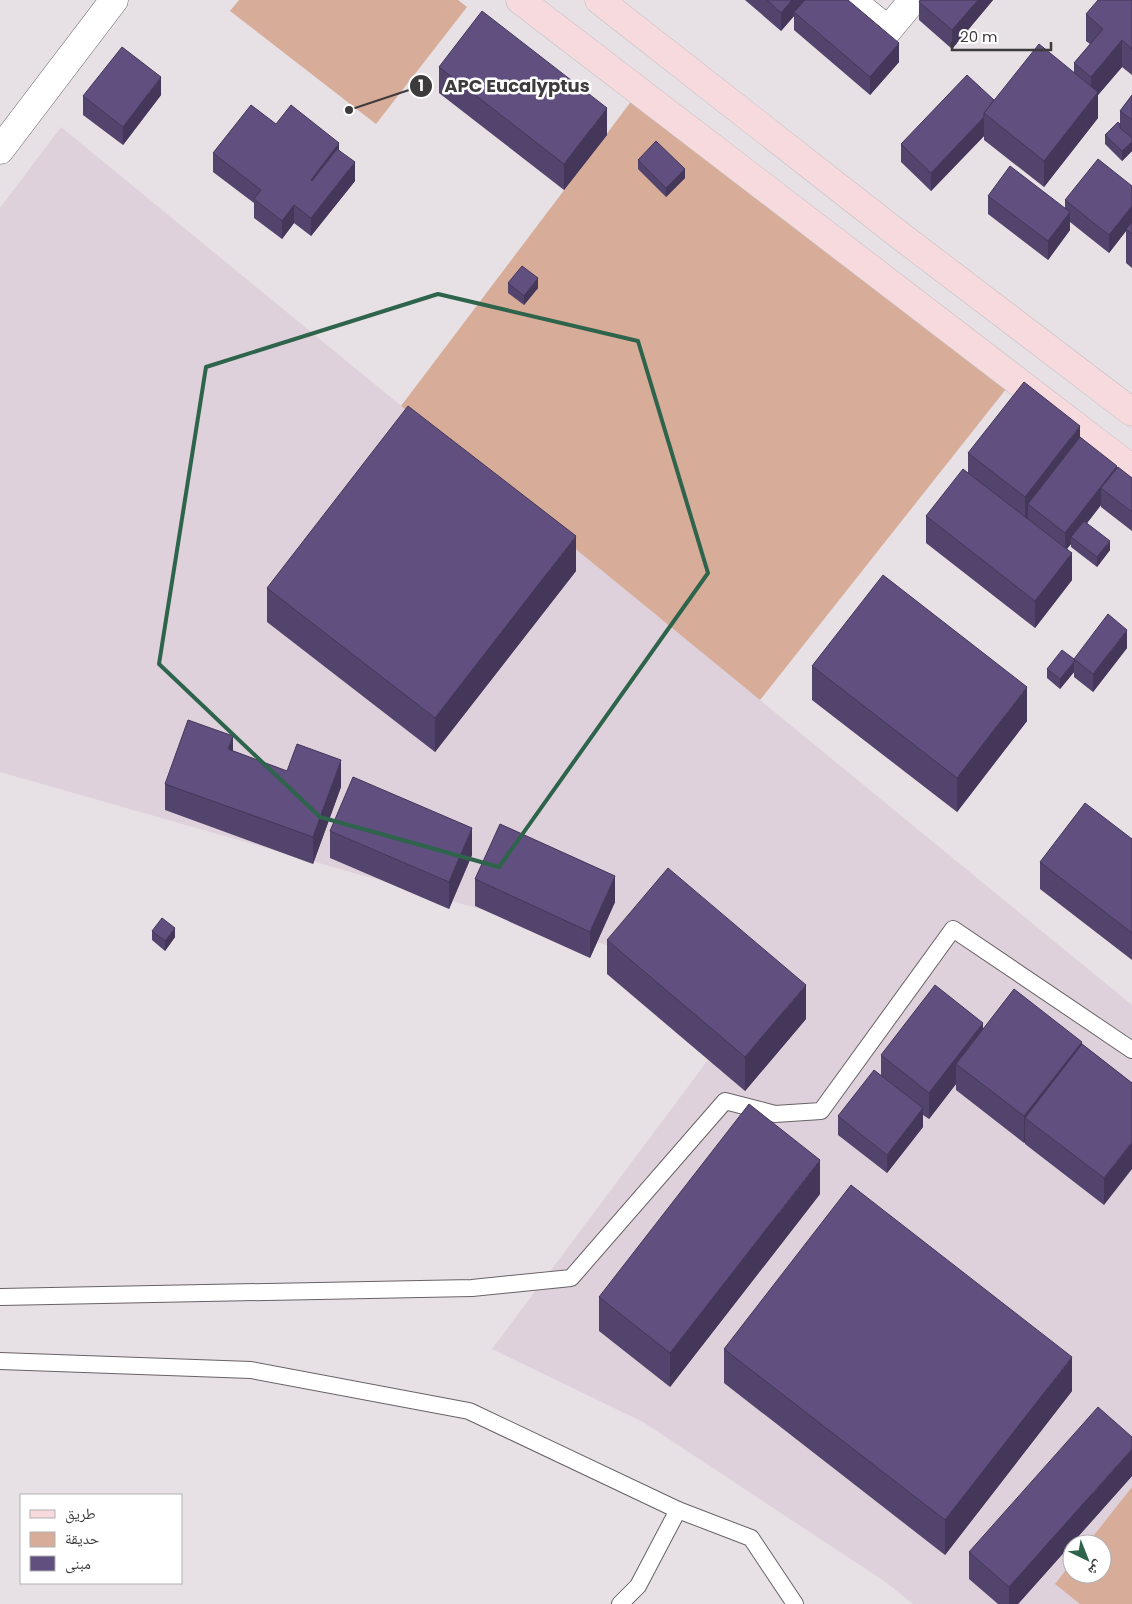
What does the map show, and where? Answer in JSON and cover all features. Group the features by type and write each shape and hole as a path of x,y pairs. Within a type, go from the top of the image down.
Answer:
{"main road":[{"path":"520,0 1132,469"},
{"path":"598,0 906,240 1130,406"}],"street":[{"path":"0,150 114,0"},
{"path":"851,0 888,30 913,0"}],"lane":[{"path":"0,1297 472,1288 571,1278 725,1101 775,1114 821,1110 953,929 1132,1050"},
{"path":"0,1361 250,1370 470,1411 678,1510 751,1538 795,1604"},
{"path":"620,1604 638,1586 678,1510"}],"highlighted area":[{"path":"438,294 638,341 708,573 499,867 320,817 159,664 206,367"}],"shaded area":[{"path":"61,127 1132,1005 1132,1604 913,1604 884,1581 643,1422 492,1349 761,989 0,772 0,208"}],"green space":[{"path":"239,0 458,0 467,7 376,124 230,11"},
{"path":"639,91 1014,379 760,700 401,406"},
{"path":"1132,1487 1132,1604 1080,1604 1055,1584 1062,1575 1062,1584 1112,1584 1112,1534 1095,1534"}],"building":[{"path":"767,0 792,0 781,13"},
{"path":"805,0 848,0 899,43 870,77 794,12"},
{"path":"920,0 978,0 952,30 919,2"},
{"path":"1098,0 1132,0 1132,49 1122,40 1091,77 1074,63 1103,29 1086,14"},
{"path":"482,11 607,108 564,164 439,67"},
{"path":"1039,44 1098,92 1044,161 984,113"},
{"path":"122,47 161,77 123,127 83,96"},
{"path":"967,75 994,100 984,113 984,117 931,173 901,144"},
{"path":"1132,95 1132,120 1120,111"},
{"path":"251,105 276,124 291,105 339,143 312,181 337,149 355,162 311,218 294,205 282,221 254,199 261,190 213,153"},
{"path":"1118,122 1120,128 1132,138 1132,142 1122,151 1105,135"},
{"path":"656,141 685,169 666,188 638,160"},
{"path":"1098,159 1132,186 1132,206 1109,235 1065,200"},
{"path":"1010,166 1070,212 1048,241 988,196"},
{"path":"1132,222 1132,234 1126,229"},
{"path":"522,266 538,278 524,296 508,283"},
{"path":"1024,382 1080,426 1025,497 968,453"},
{"path":"408,406 576,536 435,718 267,588"},
{"path":"1080,437 1117,466 1065,533 1028,504"},
{"path":"1118,467 1132,478 1132,512 1101,488"},
{"path":"963,469 1072,553 1035,601 926,516"},
{"path":"1084,521 1110,541 1097,557 1071,537"},
{"path":"883,575 1027,687 957,778 812,666"},
{"path":"1108,614 1127,630 1093,674 1074,659"},
{"path":"1062,650 1074,659 1074,662 1060,679 1047,669"},
{"path":"188,720 233,736 228,749 287,771 297,744 341,760 313,837 165,784"},
{"path":"353,777 472,828 449,882 330,831"},
{"path":"1085,803 1132,839 1132,933 1040,862"},
{"path":"500,824 615,876 590,932 475,879"},
{"path":"668,868 806,985 745,1057 607,940"},
{"path":"162,918 175,928 165,941 152,931"},
{"path":"935,985 983,1023 929,1093 881,1055"},
{"path":"1014,989 1082,1042 1024,1116 956,1064"},
{"path":"1082,1044 1132,1083 1132,1142 1104,1178 1025,1118"},
{"path":"874,1070 923,1108 887,1155 838,1116"},
{"path":"749,1104 820,1160 670,1353 599,1297"},
{"path":"851,1185 1072,1357 945,1520 724,1349"},
{"path":"1098,1407 1132,1437 1132,1449 1009,1587 969,1552"}],"place":[{"name":"APC Eucalyptus","path":"349,110"}]}
